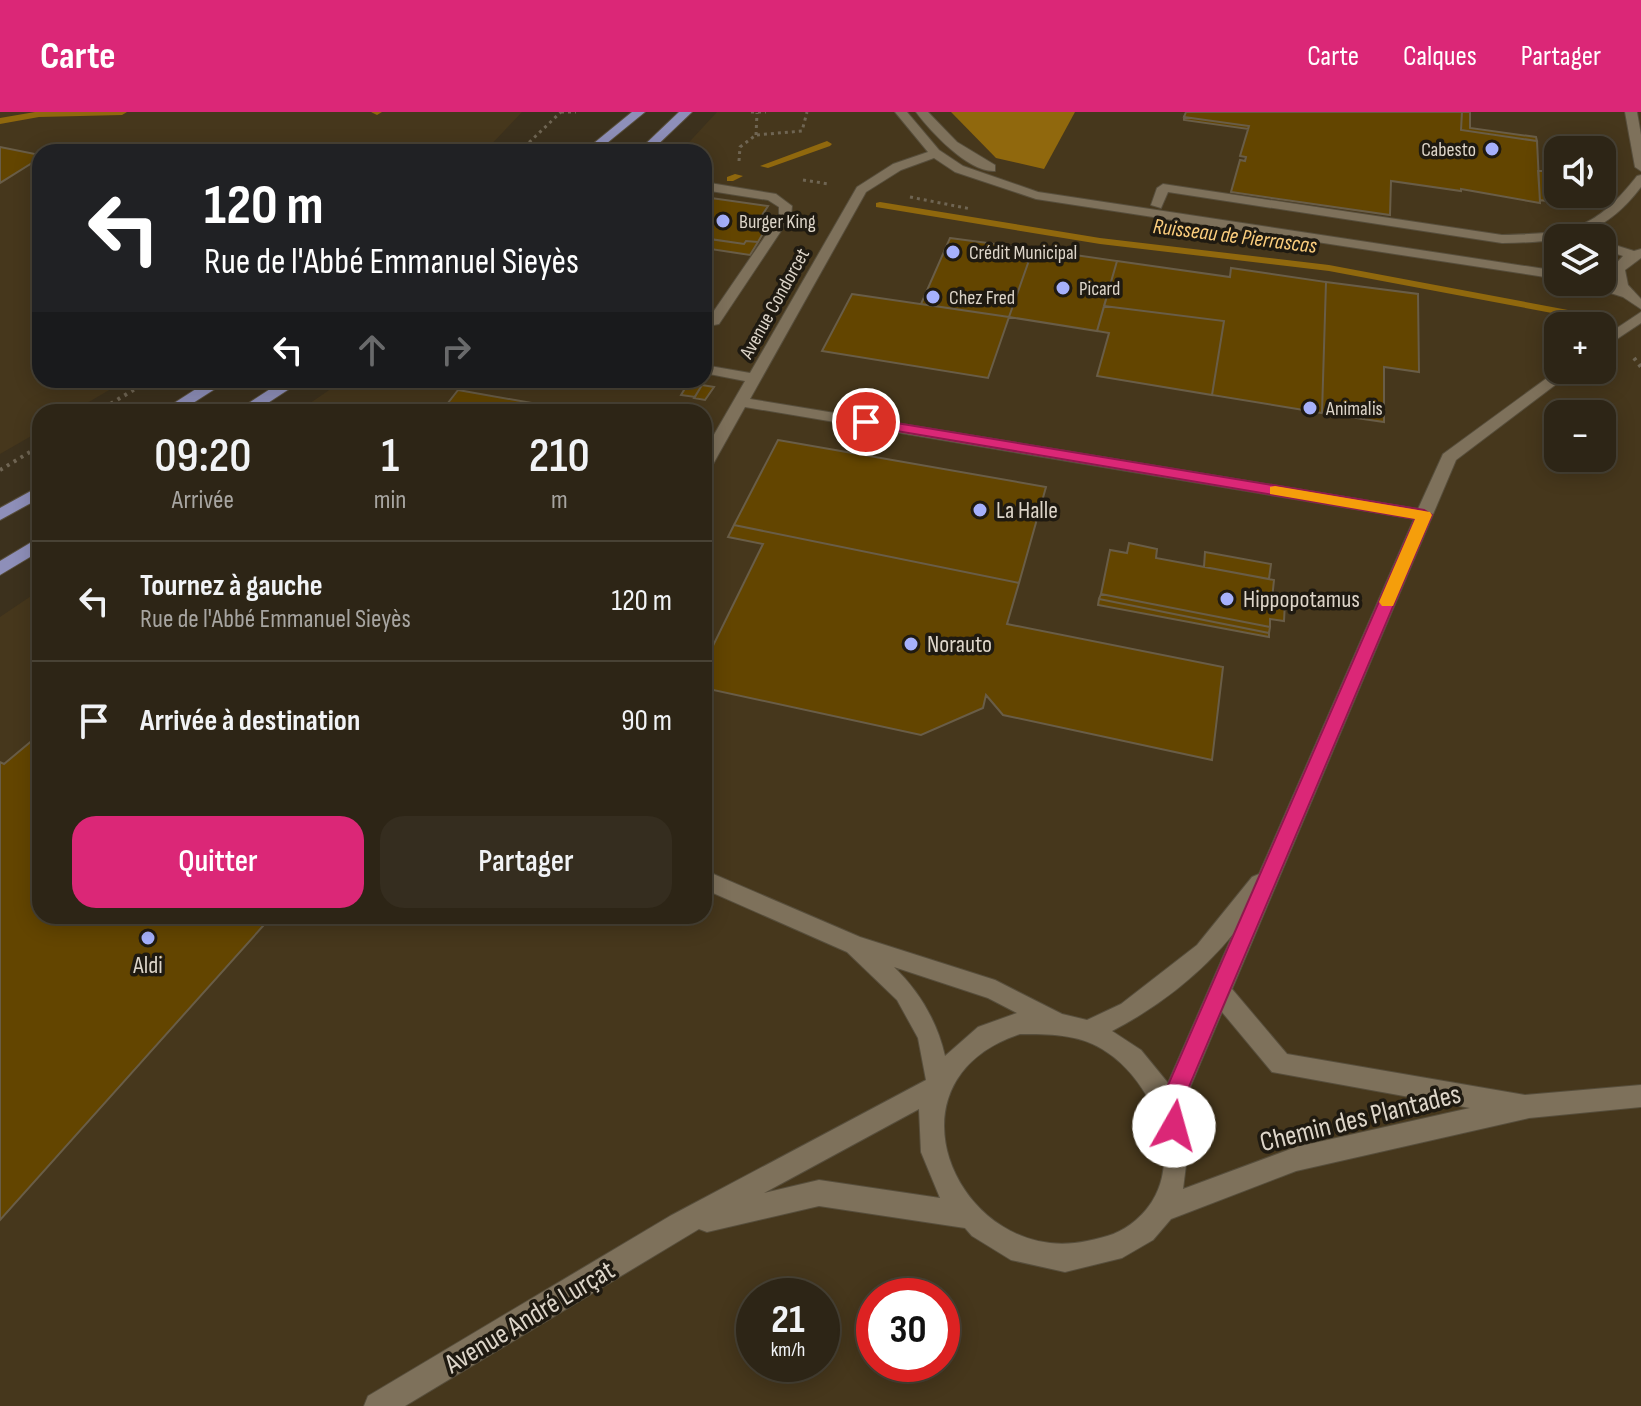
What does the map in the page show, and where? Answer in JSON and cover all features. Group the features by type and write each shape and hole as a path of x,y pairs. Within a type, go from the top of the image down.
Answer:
{"main road":[{"path":"599,144 639,112"},
{"path":"652,144 686,112"},
{"path":"181,404 208,388"},
{"path":"256,404 282,388"},
{"path":"0,515 32,496"},
{"path":"0,569 32,548"}],"street":[{"path":"901,112 935,153 959,169 996,183 1075,203 1544,273"},
{"path":"922,112 944,140 967,157 1010,175 1079,193 1544,261"},
{"path":"1631,112 1641,167"},
{"name":"Avenue Condorcet","path":"712,453 861,190 897,167 935,153"},
{"path":"1595,224 1616,211 1641,179"},
{"path":"712,187 772,197 786,206 785,216 714,321"},
{"path":"1157,205 1163,188 1502,239 1544,237"},
{"path":"1633,256 1618,269 1618,281 1627,294 1641,305"},
{"path":"1616,291 1627,294"},
{"path":"1616,335 1641,316"},
{"path":"712,370 755,378"},
{"path":"1169,1108 1449,457 1549,384"},
{"path":"742,402 1424,515"},
{"path":"1088,1031 1129,1011 1205,952 1277,861"},
{"path":"712,882 855,945 995,990 1057,1023 1088,1031 1121,1049 1140,1067 1169,1108 1178,1143 1176,1178 1162,1210 1133,1241 1094,1258 1048,1258 1004,1244 966,1215 944,1185 932,1152 929,1118 938,1084 959,1054 987,1034 1020,1023 1057,1023"},
{"path":"855,945 905,993 929,1036 938,1084"},
{"name":"Chemin des Plantades","path":"1220,992 1280,1064 1529,1106"},
{"name":"Avenue André Lurçat","path":"378,1406 679,1225 938,1084"},
{"name":"Chemin des Plantades","path":"1162,1210 1296,1159 1529,1106 1641,1096"},
{"name":"Avenue André Lurçat","path":"679,1225 819,1193 966,1215"}],"path":[{"path":"527,144 561,112 576,112"},
{"path":"751,112 766,112"},
{"path":"739,168 740,147 756,135 802,131 807,112"},
{"path":"756,135 757,113"},
{"path":"110,404 137,388"},
{"path":"0,470 32,451"}],"shaded area":[{"path":"0,112 522,112 492,144 32,144 32,388 112,388 86,404 32,404 32,436 0,454"},
{"path":"717,112 1641,112 1641,1406 0,1406 0,617 32,595 32,924 712,924 712,404 309,404 332,388 712,388 712,144 687,144"},
{"path":"951,112 1075,112 1044,169 996,158"}],"building":[{"path":"1186,112 1462,112 1461,130 1537,141 1540,203 1391,181 1390,215 1231,192 1240,160 1245,161 1246,157 1240,156 1249,126 1184,117"},
{"path":"1462,112 1470,112 1470,128 1536,137 1537,141 1461,130"},
{"path":"1184,117 1249,126 1248,129 1184,120"},
{"path":"0,147 32,153 32,163 0,183"},
{"path":"1538,171 1544,171 1544,201 1540,200"},
{"path":"712,198 768,206 759,220 770,221 758,242 746,241 744,244 712,239"},
{"path":"950,238 1033,249 1009,317 921,304"},
{"path":"712,239 744,244 746,241 758,242 750,255 712,249"},
{"path":"1033,249 1117,261 1097,331 1009,317"},
{"path":"1117,261 1230,277 1231,268 1326,282 1322,413 1212,395 1224,321 1104,306"},
{"path":"1326,282 1418,294 1419,372 1384,367 1384,422 1322,413"},
{"path":"852,294 1009,317 988,378 822,351"},
{"path":"1104,306 1224,321 1212,395 1097,376 1109,333 1097,331"},
{"path":"714,387 705,400 694,398 700,388"},
{"path":"685,388 700,388 695,397 681,395"},
{"path":"458,390 537,404 447,404"},
{"path":"778,440 1046,487 1019,583 734,525"},
{"name":"Norauto","path":"734,525 1019,583 1007,624 1223,667 1212,760 1003,715 986,695 983,708 921,735 712,690 712,648 763,544 728,537"},
{"path":"1129,543 1157,549 1156,558 1274,580 1272,599 1285,602 1284,621 1270,619 1270,627 1101,594 1110,550 1127,553"},
{"path":"1205,552 1271,564 1269,579 1204,567"},
{"path":"1101,594 1270,627 1269,633 1099,599"},
{"path":"1099,599 1269,633 1269,637 1098,605"},
{"path":"32,741 32,924 265,924 0,1220 0,762 4,764"}],"waterway":[{"name":"Ruisseau de Pierrascas","path":"0,121 39,114 122,112"},
{"path":"765,166 827,144"},
{"name":"Ruisseau de Pierrascas","path":"730,179 738,176"},
{"name":"Ruisseau de Pierrascas","path":"880,205 1100,241 1329,268 1563,312"}],"slow traffic":[{"path":"1275,490 1424,515 1387,602"}],"place":[{"name":"Cabesto","path":"1492,149"},
{"name":"Burger King","path":"723,221"},
{"name":"Crédit Municipal","path":"953,252"},
{"name":"Picard","path":"1063,288"},
{"name":"Chez Fred","path":"933,297"},
{"name":"Animalis","path":"1310,408"},
{"name":"La Halle","path":"980,510"},
{"name":"Hippopotamus","path":"1227,599"},
{"name":"Norauto","path":"911,644"},
{"name":"Aldi","path":"148,938"}],"route":[{"path":"866,422 1424,515 1169,1108 1174,1126"}]}
